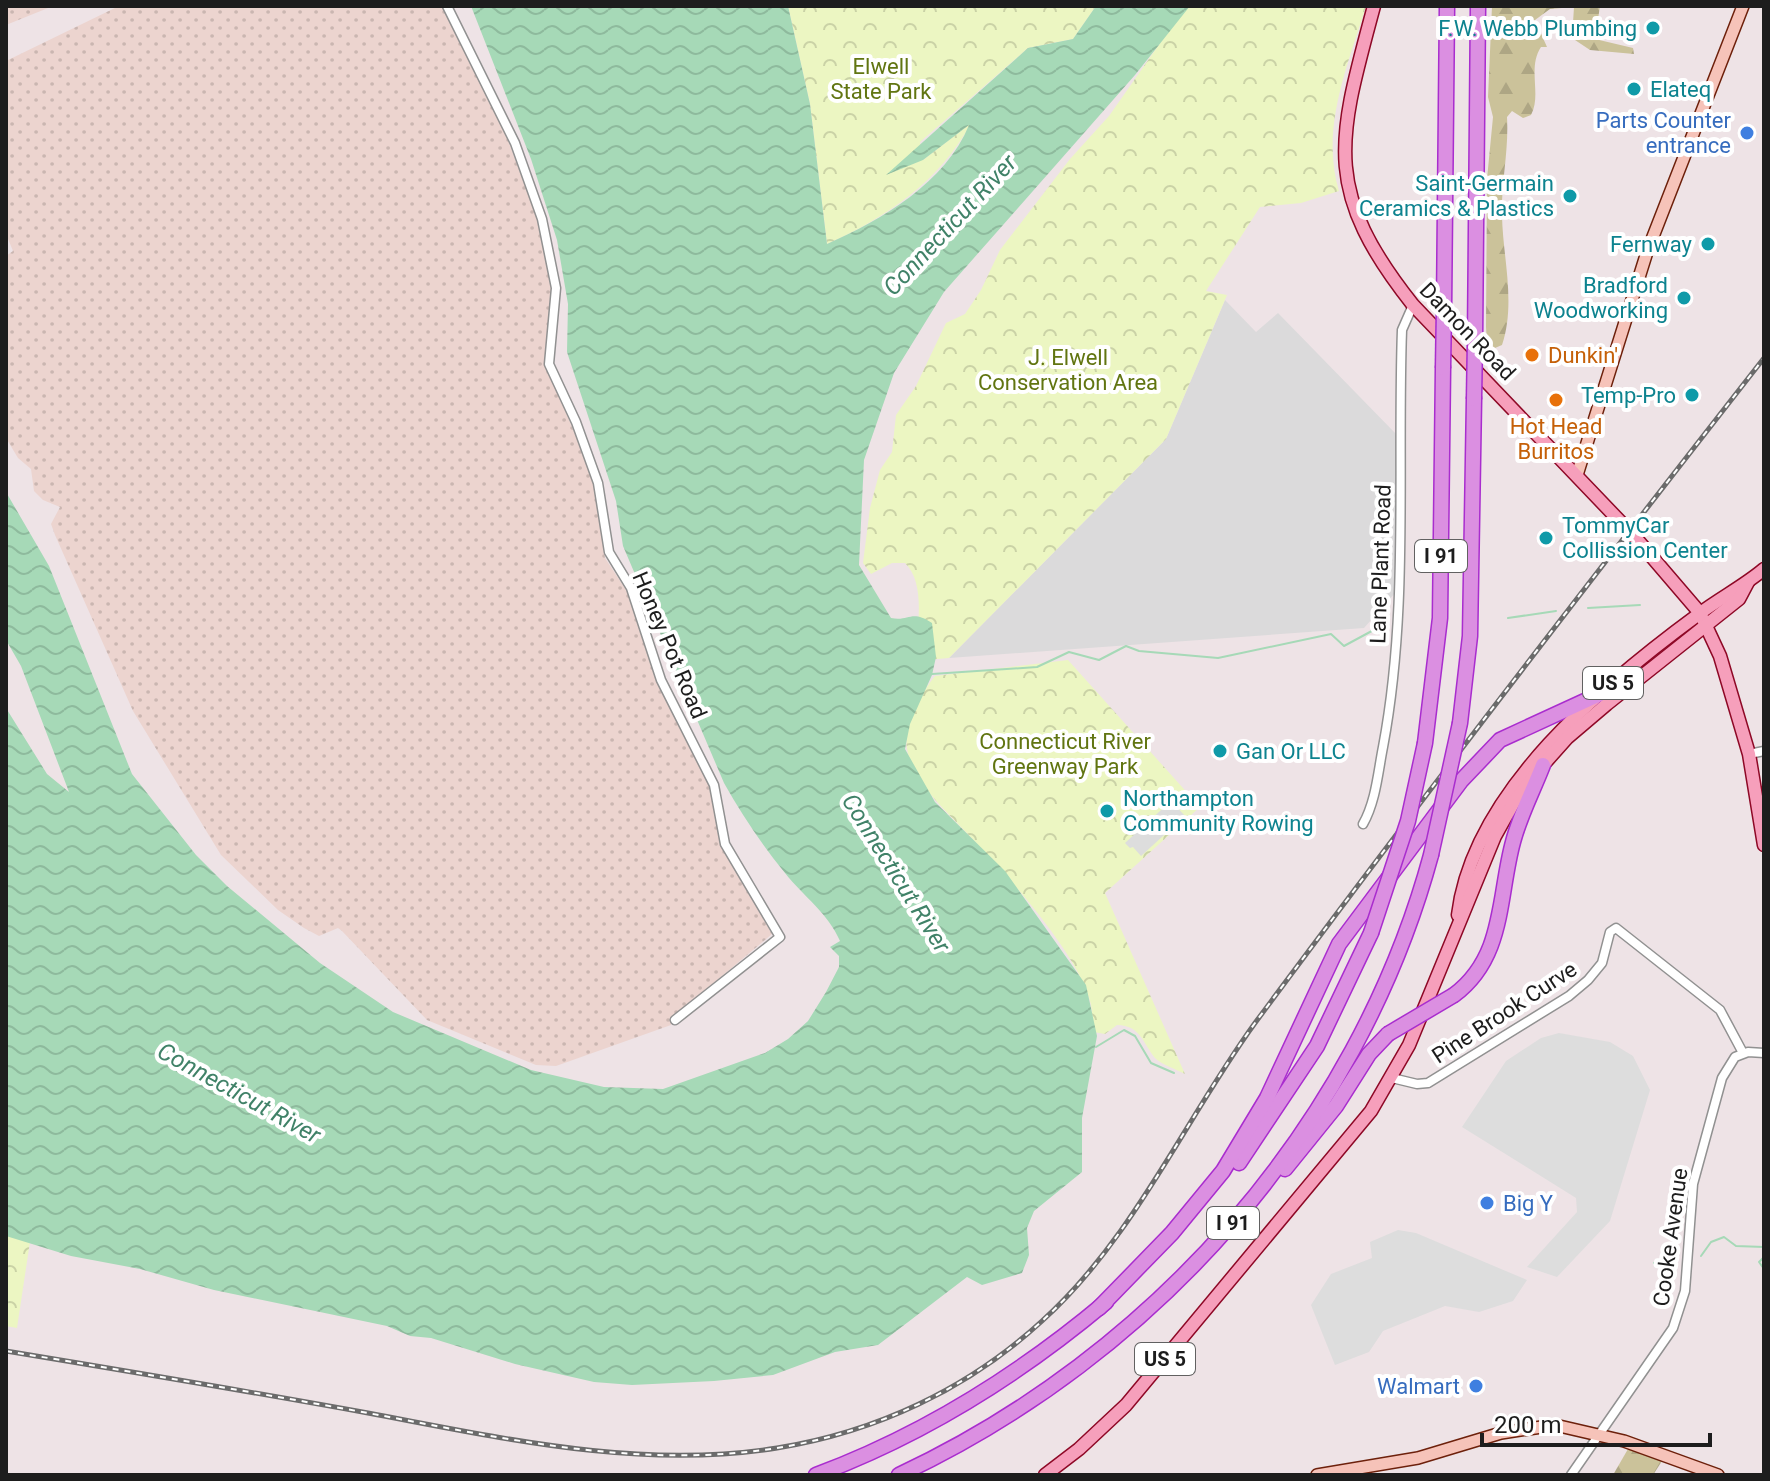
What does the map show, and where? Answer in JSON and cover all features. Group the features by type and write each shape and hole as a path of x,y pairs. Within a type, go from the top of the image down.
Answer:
{"highway":[{"name":"I 91","path":"816,1475 887,1445 974,1399 1037,1357 1099,1308 1180,1233 1259,1136 1317,1046 1371,933 1408,821 1425,743 1440,618 1447,6"},
{"name":"I 91","path":"899,1475 994,1425 1063,1379 1159,1300 1227,1230 1295,1141 1359,1037 1400,949 1431,855 1460,723 1470,636 1478,6"},
{"path":"1099,1308 1172,1233 1223,1171 1267,1098 1339,944 1461,781 1485,753 1508,735 1600,694"},
{"path":"1227,1230 1294,1159 1336,1106 1369,1054 1388,1034 1454,995 1478,973 1493,944 1513,843 1543,765"}],"main road":[{"name":"Damon Road","path":"1374,6 1346,111 1345,162 1361,229 1387,273 1413,305 1659,563 1703,619 1720,656 1749,754 1764,845"},
{"name":"US 5","path":"1457,922 1460,899 1472,866 1506,798 1540,753 1600,694 1703,619 1739,599 1748,582 1764,569"},
{"name":"US 5","path":"1045,1475 1104,1426 1147,1381 1344,1147 1392,1078 1501,822 1543,765 1576,730 1703,619"}],"street":[{"name":"Honey Pot Road","path":"447,6 515,143 542,219 556,288 549,364 576,422 598,483 609,552 631,588 661,680 714,785 725,844 780,937 675,1020"},
{"path":"1577,475 1647,252 1743,6"},
{"name":"Lane Plant Road","path":"1363,824 1376,785 1394,675 1400,565 1402,330 1413,305"},
{"path":"1749,754 1764,751"},
{"name":"Pine Brook Curve","path":"1392,1078 1417,1084 1436,1079 1569,996 1602,963 1610,932 1616,928 1720,1010 1743,1053"},
{"path":"1743,1053 1764,1053"},
{"name":"Cooke Avenue","path":"1571,1475 1666,1342 1680,1312 1699,1158 1728,1065 1743,1053"},
{"path":"1317,1475 1418,1458 1533,1427 1555,1425 1600,1433 1718,1475"}],"shaded area":[{"path":"6,6 53,6 6,25"},
{"path":"119,6 442,6 505,132 541,229 552,285 546,365 588,465 597,498 605,558 628,593 657,680 709,784 723,849 772,934 671,1019 671,1025 556,1066 536,1065 427,1020 342,931 338,928 319,936 304,928 278,910 221,855 133,711 51,524 60,507 43,500 34,491 31,469 18,458 6,438 6,256 13,251 6,234 6,61"},
{"path":"1225,300 1256,332 1278,313 1397,435 1395,593 1364,628 949,658 1166,439"},
{"path":"1171,801 1185,816 1141,856 1125,843"},
{"path":"1559,1033 1610,1042 1633,1056 1650,1090 1610,1221 1557,1277 1527,1267 1577,1212 1576,1198 1462,1127 1506,1061 1541,1038"},
{"path":"1398,1230 1416,1233 1527,1280 1513,1301 1479,1312 1445,1306 1383,1331 1369,1352 1335,1365 1311,1305 1331,1274 1372,1258 1370,1242"}],"green space":[{"name":"Elwell State Park","path":"788,6 1096,6 1073,39 1028,48 920,142 923,160 971,123 944,163 910,196 870,222 827,244 810,104"},
{"name":"J. Elwell Conservation Area","path":"1186,6 1366,6 1334,121 1334,168 1339,191 1301,203 1260,207 1206,291 1227,295 1166,439 949,658 914,661 919,609 912,572 905,563 892,563 871,574 863,563 870,508 880,470 892,452 896,415 916,386 946,323 965,314 981,290 1000,250 1070,159 1109,116"},
{"path":"1492,6 1600,6 1595,39 1633,48 1634,54 1590,50 1572,38 1574,7 1550,9 1535,20 1547,47 1541,47 1535,64 1534,107 1531,115 1523,118 1512,111 1507,117 1502,216 1508,313 1502,345 1495,348 1487,342 1486,327 1487,179 1493,117 1488,97"},
{"name":"Connecticut River Greenway Park","path":"1068,660 1200,807 1105,893 1185,1074 1158,1060 1131,1028 1117,1025 1105,1034 1093,1032 1090,1001 1069,957 1016,887 929,792 910,760 906,740 910,721 935,676"},
{"path":"6,1229 31,1235 17,1328 6,1326"},
{"path":"1628,1449 1662,1461 1653,1475 1613,1475"}],"water":[{"name":"Connecticut River","path":"471,6 788,6 810,104 827,244 890,211 928,181 959,145 969,125 923,160 886,175 1028,48 1073,39 1096,6 1190,6 1135,75 944,292 894,373 864,460 859,565 891,618 915,616 932,623 936,657 932,675 910,724 905,749 935,802 1005,871 1086,985 1097,1036 1082,1118 1082,1172 1034,1211 1027,1228 1029,1255 1022,1273 982,1285 967,1277 878,1345 835,1352 773,1375 632,1385 594,1382 515,1364 431,1338 410,1336 387,1326 214,1290 140,1269 71,1256 6,1236 6,708 47,774 69,792 21,666 6,640 6,492 49,566 132,774 196,855 227,886 320,963 393,1012 531,1070 604,1087 663,1089 765,1053 788,1039 808,1021 839,967 839,956 830,947 840,941 835,931 768,852 724,783 623,546 616,501 567,352 568,304 557,240 531,159"}],"waterway":[{"path":"1588,608 1640,605"},
{"path":"1508,618 1556,611"},
{"path":"932,674 1037,667 1069,652 1099,660 1126,646 1139,651 1218,658 1331,634 1344,646 1381,626"},
{"path":"1096,1047 1124,1030 1135,1036 1151,1063 1174,1073"},
{"path":"1701,1256 1711,1242 1724,1237 1736,1246 1764,1247"},
{"path":"1764,1257 1759,1262 1764,1269"},
{"path":"1654,1263 1671,1258"}],"railway":[{"path":"6,1351 520,1441 623,1453 674,1455 726,1454 814,1441 885,1419 952,1387 1042,1321 1104,1254 1255,1023 1507,689 1764,358"}],"place":[{"name":"F.W. Webb Plumbing","path":"1653,28"},
{"name":"Elateq","path":"1634,89"},
{"name":"Parts Counter entrance","path":"1747,133"},
{"name":"Saint-Germain Ceramics & Plastics","path":"1570,196"},
{"name":"Fernway","path":"1708,244"},
{"name":"Bradford Woodworking","path":"1684,298"},
{"name":"Dunkin'","path":"1532,355"},
{"name":"Temp-Pro","path":"1692,395"},
{"name":"Hot Head Burritos","path":"1556,400"},
{"name":"TommyCar Collission Center","path":"1546,538"},
{"name":"Gan Or LLC","path":"1220,751"},
{"name":"Northampton Community Rowing","path":"1107,811"},
{"name":"Big Y","path":"1487,1203"},
{"name":"Walmart","path":"1476,1386"}]}
